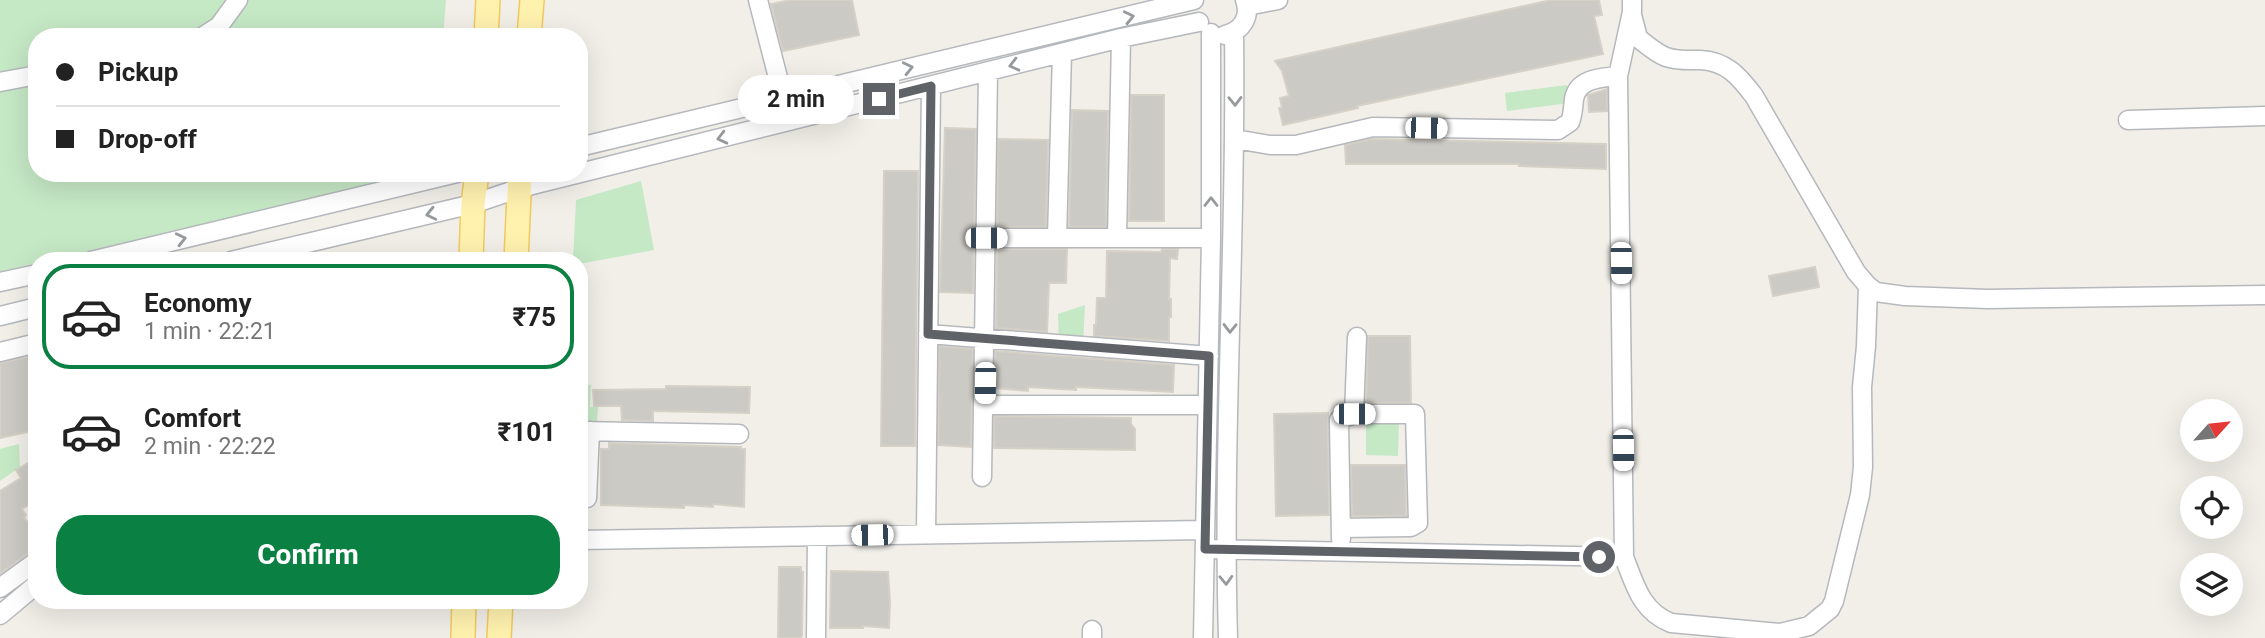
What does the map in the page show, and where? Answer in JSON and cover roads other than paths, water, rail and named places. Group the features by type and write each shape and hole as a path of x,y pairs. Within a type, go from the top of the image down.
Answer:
{"main road":[{"path":"486,28 488,0"},
{"path":"530,28 532,0"},
{"path":"471,252 477,182"},
{"path":"516,252 520,182"},
{"path":"463,638 464,609"},
{"path":"499,638 501,609"}],"street":[{"path":"216,28 238,0"},
{"path":"758,0 783,97"},
{"path":"588,145 1196,0 1197,14 1205,27 1211,238 1203,638"},
{"path":"588,165 931,86 1121,38 1205,27 1226,35 1234,33 1244,21 1246,3 1278,0"},
{"path":"1632,6 1618,76 1624,557 1638,595 1658,618 1671,623 1780,633 1809,626 1830,609 1860,495 1863,467 1862,387 1868,286"},
{"path":"1632,6 1638,38 1651,48 1666,57 1683,61 1717,63 1740,77 1754,96 1856,272 1876,292 1905,296 1988,299 2265,295"},
{"path":"1228,638 1226,549 1235,139 1234,33"},
{"path":"1117,238 1121,38"},
{"path":"1057,238 1062,53"},
{"path":"982,478 988,72"},
{"path":"1235,139 1270,145 1296,145 1373,127 1558,131 1570,122 1575,96 1583,84 1590,80 1618,76"},
{"path":"0,82 28,77"},
{"path":"926,534 931,86"},
{"path":"2128,120 2265,116"},
{"path":"128,252 420,182"},
{"path":"269,252 473,204 518,182"},
{"path":"986,238 1211,238"},
{"path":"28,276 5,281 8,314 28,309"},
{"path":"928,334 1209,356"},
{"path":"1354,414 1357,337"},
{"path":"0,352 28,345"},
{"path":"985,405 1207,405"},
{"path":"1424,553 1427,406"},
{"path":"1341,528 1411,527 1418,523 1415,414 1354,414 1339,420 1341,551"},
{"path":"588,431 739,434"},
{"path":"588,540 1205,530"},
{"path":"817,536 817,638"},
{"path":"1205,549 1624,557"},
{"path":"0,588 28,568"},
{"path":"0,614 28,591"}]}
